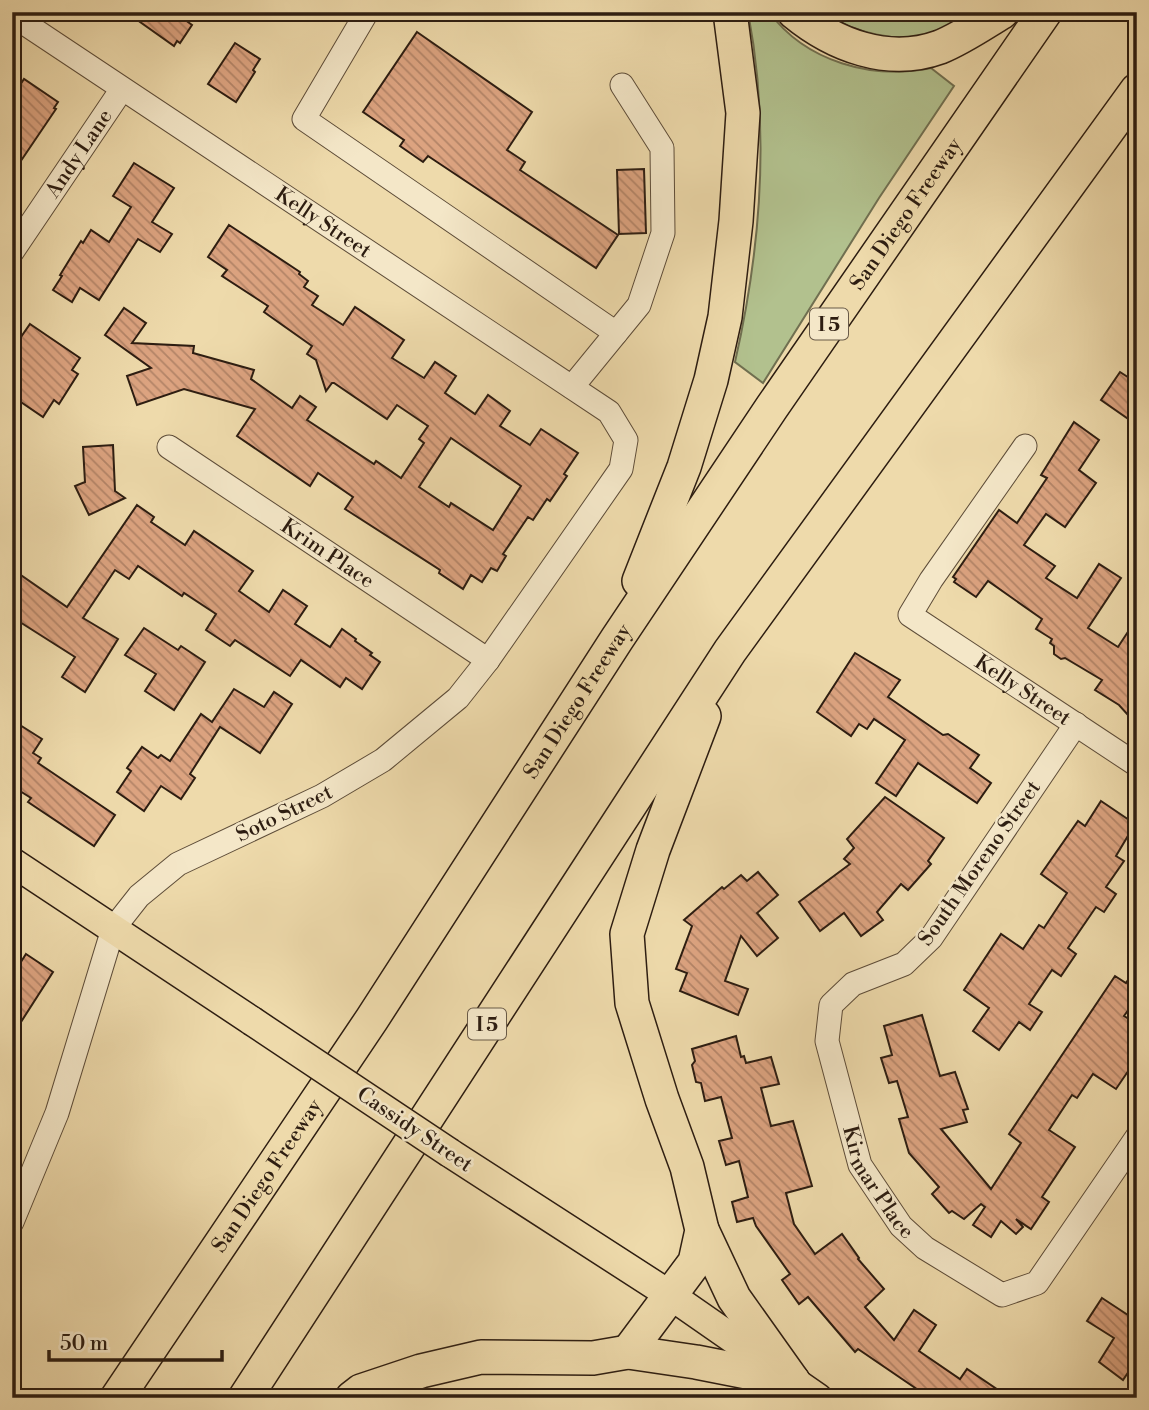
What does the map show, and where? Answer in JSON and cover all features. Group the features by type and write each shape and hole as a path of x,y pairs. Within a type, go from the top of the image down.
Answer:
{"highway":[{"path":"617,639 684,467 711,380 725,317 736,221 743,113 730,12"},
{"path":"794,12 811,26 856,49 908,53 940,47 1002,12"},
{"name":"San Diego Freeway","path":"117,1398 372,1019 617,639 772,407 1045,12"},
{"name":"I 5","path":"245,1398 730,651 1137,90"},
{"path":"730,651 653,850 627,934 632,1003 687,1167 702,1230 734,1298 805,1389"},
{"path":"628,1352 695,1262 702,1230"},
{"path":"352,1398 362,1391 421,1371 481,1357 593,1359 628,1352 696,1362 805,1389"}],"main road":[{"name":"Cassidy Street","path":"12,862 670,1296 805,1389"}],"street":[{"path":"367,12 304,119 616,333"},
{"name":"Kelly Street","path":"12,15 609,412 626,440"},
{"path":"572,387 639,305 663,233 662,148 622,85"},
{"name":"Andy Lane","path":"12,253 122,89"},
{"name":"Soto Street","path":"12,1222 57,1113 113,929 139,896 178,864 322,796 383,760 458,698 488,660 621,469 626,440"},
{"name":"Kelly Street","path":"1025,446 931,580 910,615 1137,765"},
{"name":"Krim Place","path":"169,447 488,660"},
{"name":"South Moreno Street","path":"831,1005 853,984 904,964 931,938 1076,724"},
{"name":"Kirmar Place","path":"831,1005 827,1041 860,1165 901,1226 925,1248 1002,1294 1037,1283 1137,1137"}],"green space":[{"path":"748,12 769,12 802,44 842,63 886,71 931,68 954,86 879,198 763,383 735,362 751,275 760,187 759,99"},
{"path":"822,12 973,12 939,30 920,36 891,37 862,31"}],"building":[{"path":"126,12 189,12 184,19 192,25 180,43 177,41 174,46"},
{"path":"417,32 532,112 507,150 525,162 520,170 618,235 596,268 428,156 423,162 400,146 404,140 363,112"},
{"path":"235,43 260,59 236,102 208,84"},
{"path":"12,79 20,85 24,79 58,102 12,174"},
{"path":"134,163 174,188 152,222 172,234 160,252 138,239 99,300 80,288 72,302 53,290 81,241 83,243 91,230 109,242 131,207 113,196"},
{"path":"644,169 646,233 619,234 617,170"},
{"path":"229,225 300,272 308,281 304,287 318,296 312,305 343,325 355,307 404,340 392,358 424,378 435,362 456,376 445,393 475,414 488,395 510,411 500,426 530,445 541,429 578,453 550,501 547,499 533,520 528,517 503,554 506,556 497,571 491,568 482,582 471,575 463,589 439,573 440,570 345,509 353,497 318,473 310,486 237,436 255,409 184,389 137,405 127,376 151,368 105,335 124,308 146,323 132,343 194,346 193,353 254,370 251,379 292,408 300,396 316,407 307,420 374,464 376,461 401,478 424,443 419,439 428,426 397,405 387,419 334,383 326,391 316,360 307,354 312,346 264,312 268,306 222,276 227,270 208,257","holes":["451,438 521,486 493,530 451,503 449,507 419,487"]},
{"path":"30,324 80,358 72,370 78,374 59,404 54,400 43,417 12,396 12,350"},
{"path":"1120,372 1137,383 1137,425 1101,400"},
{"path":"1074,422 1099,440 1079,470 1096,483 1065,527 1046,514 1024,545 1055,566 1046,578 1077,598 1099,564 1121,578 1088,628 1118,647 1137,618 1137,725 1119,705 1095,690 1102,680 1054,654 1054,646 1050,643 1052,639 1036,629 1042,619 988,581 976,597 954,582 956,579 953,577 999,510 1017,523 1047,478 1041,475"},
{"path":"113,445 115,491 125,498 89,515 75,486 85,482 83,447"},
{"path":"137,505 154,517 151,522 185,545 194,531 253,571 239,591 269,612 283,590 307,606 295,624 330,647 342,629 356,639 355,641 380,662 362,689 346,678 340,687 301,660 290,676 235,640 230,646 206,630 216,614 184,593 182,596 138,566 129,579 115,570 83,618 118,639 85,692 62,677 75,657 12,617 12,569 67,607"},
{"path":"144,628 178,650 181,646 205,662 174,710 145,691 156,674 125,655"},
{"path":"855,653 900,680 888,697 943,735 948,734 979,755 970,768 991,783 977,803 918,763 896,796 876,783 905,740 874,719 867,729 859,724 851,736 817,712"},
{"path":"234,689 264,707 274,692 292,704 260,753 220,727 190,774 195,778 181,799 161,786 144,811 117,792 131,771 127,768 142,747 158,758 161,755 170,761 201,714 212,722"},
{"path":"12,720 42,739 33,753 41,758 38,763 115,815 94,846 28,802 31,798 12,786"},
{"path":"885,797 944,838 928,861 931,864 908,890 901,884 877,912 883,920 861,936 844,913 820,931 799,902 850,864 844,859 854,848 847,839"},
{"path":"1101,801 1135,824 1116,856 1124,861 1106,887 1116,894 1104,912 1096,907 1068,948 1076,954 1061,976 1052,970 1029,1004 1042,1012 1030,1030 1019,1022 999,1050 973,1031 989,1008 964,990 1001,934 1023,949 1039,925 1044,928 1067,893 1041,874 1078,821 1085,826"},
{"path":"758,872 778,895 757,913 778,938 757,956 741,936 725,981 748,989 738,1015 680,991 687,973 676,969 692,926 684,920 722,887 724,889 741,875 747,881"},
{"path":"26,954 53,972 12,1036 12,961 19,965"},
{"path":"1137,966 1137,998 1124,1016 1137,1024 1137,1058 1116,1089 1093,1074 1077,1098 1072,1095 1049,1130 1075,1147 1042,1197 1049,1202 1031,1229 1016,1219 1023,1227 1016,1234 1001,1221 991,1237 973,1225 985,1207 981,1204 964,1219 952,1211 949,1213 932,1194 939,1187 909,1153 899,1119 908,1117 897,1081 889,1083 881,1058 892,1055 884,1026 922,1015 940,1076 955,1072 968,1109 963,1110 967,1122 941,1129 991,1189 1021,1143 1009,1134 1115,976 1126,983"},
{"path":"736,1036 741,1057 744,1056 746,1063 771,1057 779,1084 761,1088 771,1126 793,1121 812,1186 786,1193 794,1224 815,1254 842,1234 858,1259 884,1289 865,1307 894,1340 914,1310 936,1325 919,1351 960,1379 967,1369 1010,1398 930,1398 858,1349 855,1352 808,1297 799,1304 782,1280 790,1274 753,1218 737,1222 732,1202 748,1197 739,1161 726,1165 719,1141 732,1138 721,1097 705,1101 701,1083 696,1082 692,1065 695,1061 692,1049"},
{"path":"1102,1298 1137,1321 1137,1359 1123,1380 1099,1362 1114,1338 1087,1321"}]}
